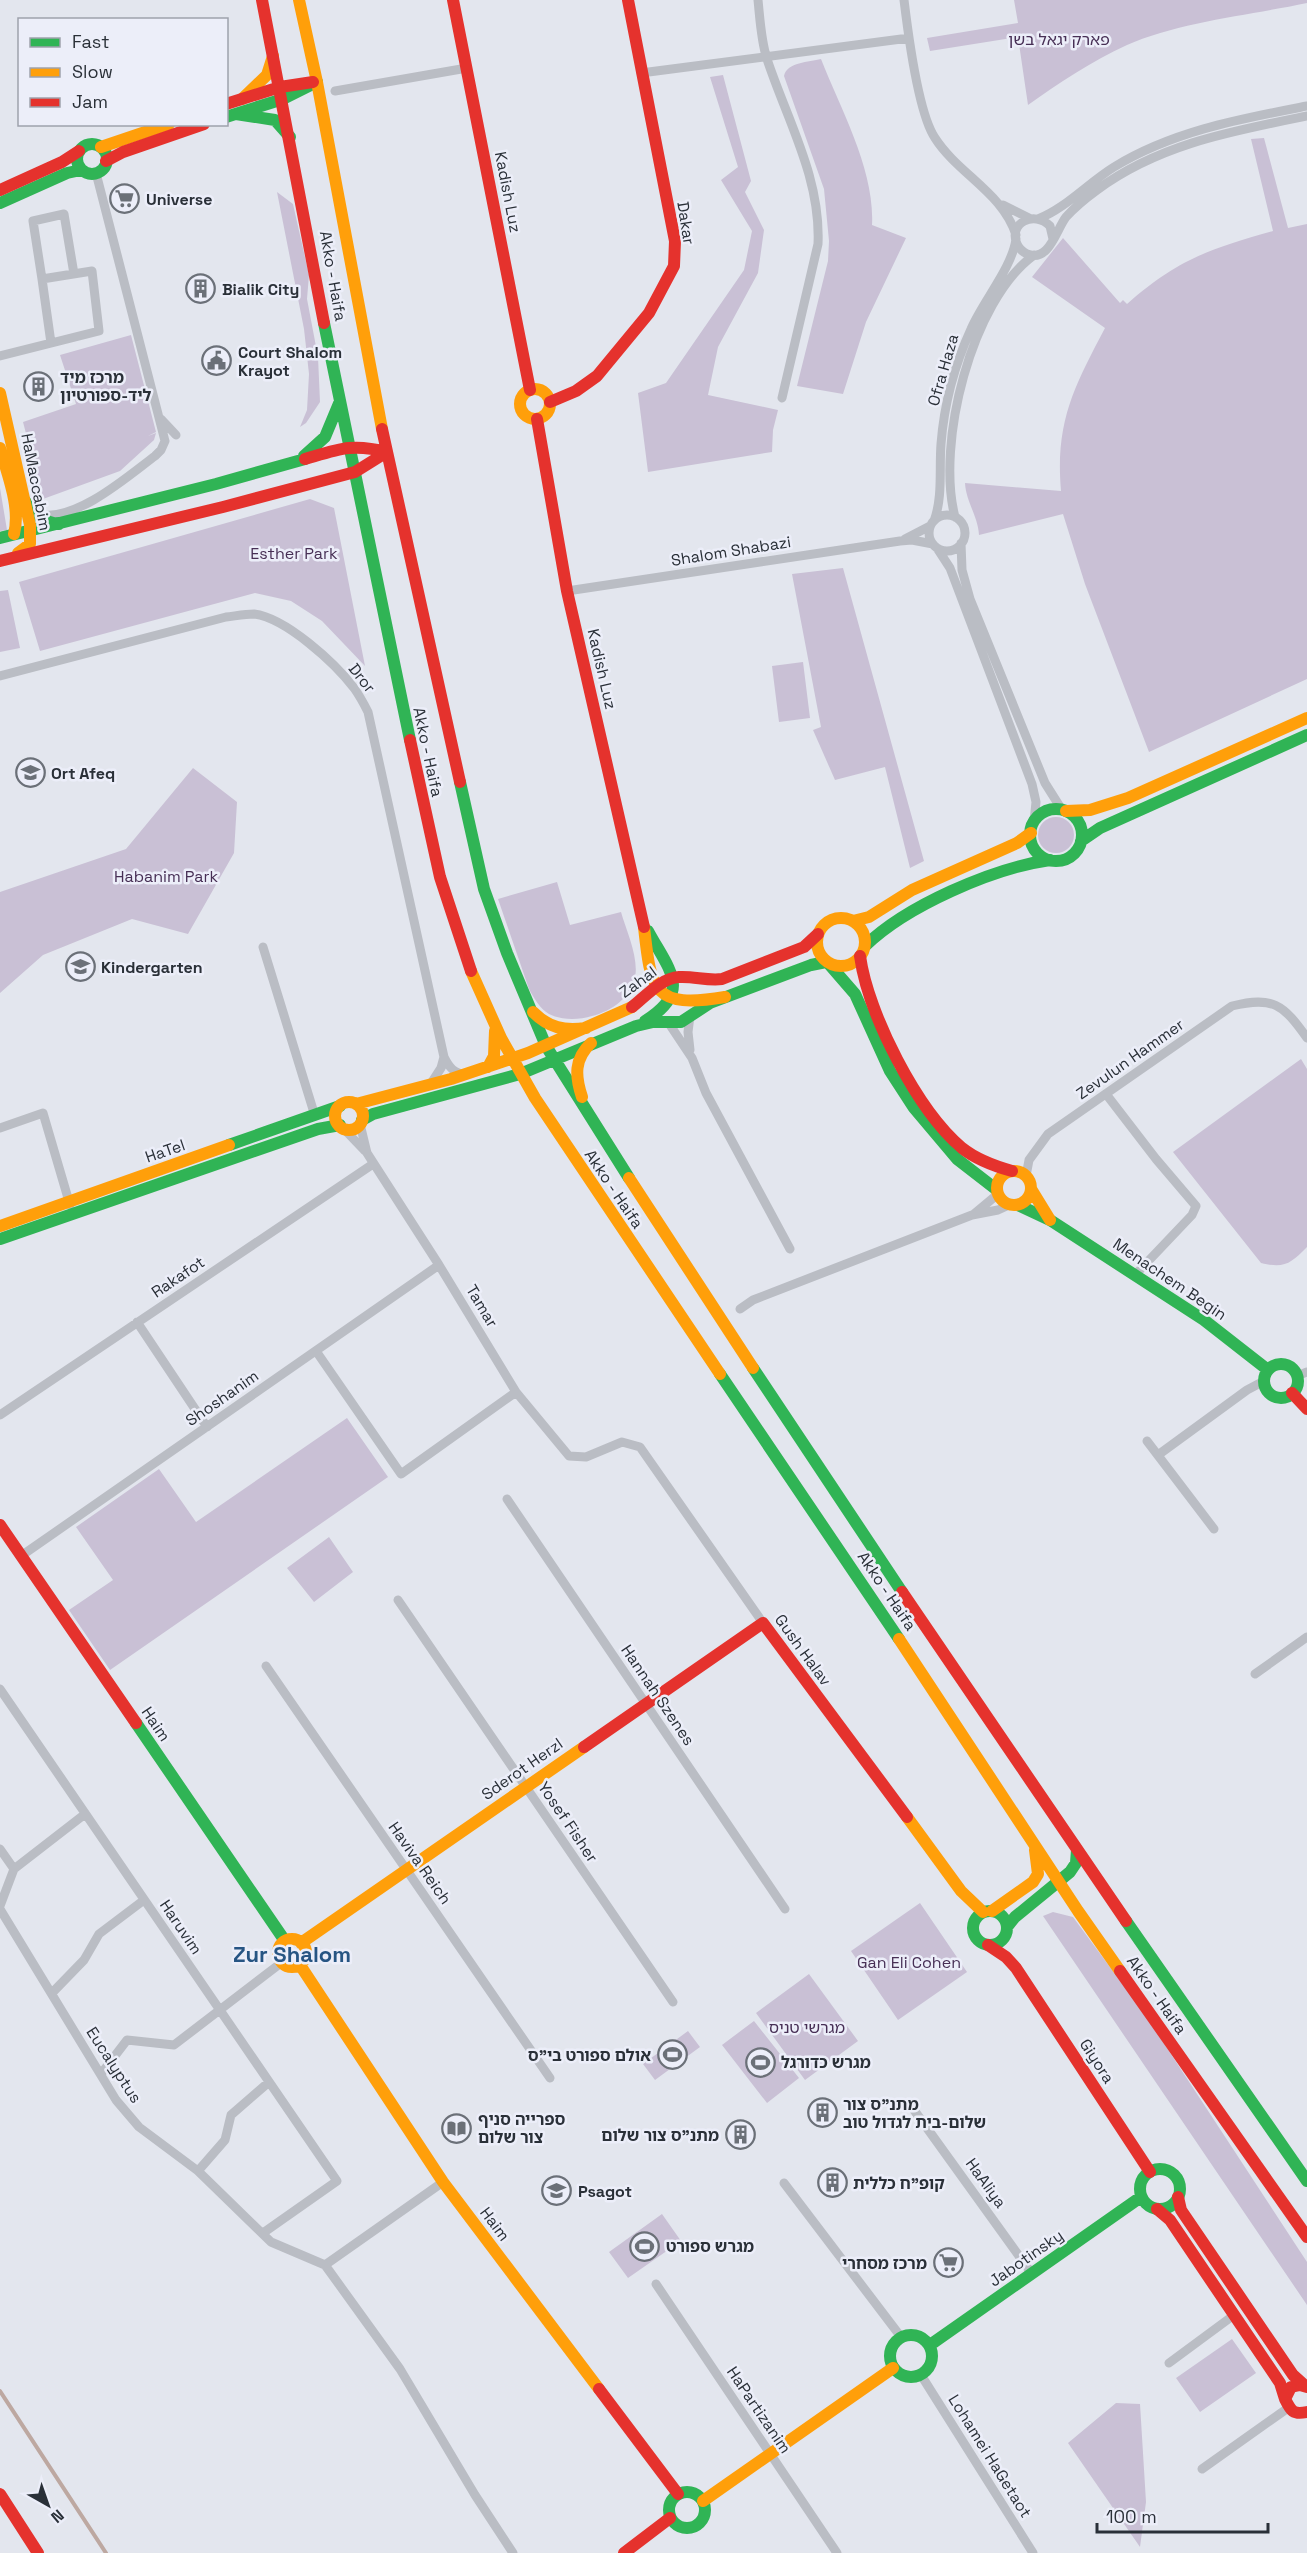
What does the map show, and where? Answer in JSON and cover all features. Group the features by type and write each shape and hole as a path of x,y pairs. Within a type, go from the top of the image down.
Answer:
{"main road":[{"name":"Akko - Haifa","path":"262,0 409,745 439,876 467,958 495,1027 520,1074 631,1244 981,1761 1031,1841 1307,2237"},
{"name":"Akko - Haifa","path":"299,0 317,82 387,452 484,889 546,1046 591,1120 819,1468 1077,1850 1307,2181"},
{"name":"Kadish Luz","path":"453,0 530,390"},
{"name":"Dakar","path":"550,402 576,391 597,376 649,313 674,266 675,241 628,0"},
{"path":"242,99 267,75 273,52"},
{"path":"231,116 281,93 317,82"},
{"path":"228,103 281,93"},
{"path":"231,116 274,120 290,137"},
{"path":"0,190 62,162 90,144 101,147 163,126"},
{"path":"106,160 198,126"},
{"path":"0,203 67,173 81,170 96,173 103,168 106,160 106,153 101,147"},
{"path":"79,151 77,161 81,170"},
{"path":"530,390 543,391 550,402 546,415 537,419 528,417 521,410 520,401 530,390"},
{"name":"HaMaccabim","path":"0,393 31,531 28,547 0,561"},
{"path":"287,464 310,452 321,442 333,423 341,400"},
{"name":"Kadish Luz","path":"537,419 567,591 645,924 647,952 655,988"},
{"path":"0,538 349,446 367,447 387,452"},
{"name":"HaMaccabim","path":"0,448 15,512 17,528 14,534"},
{"path":"0,561 223,507 355,472 387,452"},
{"path":"318,482 341,486 353,499 365,520"},
{"path":"24,501 34,513 47,522 60,524"},
{"path":"853,921 869,917 912,890 1017,843 1047,811 1090,810 1128,798 1307,718"},
{"path":"1081,841 1100,828 1307,735"},
{"path":"511,1059 429,1085 356,1104 348,1102 340,1106 336,1113 341,1126 352,1129 374,1114 520,1074 629,1028 645,1023 676,1024 704,1006 811,965 828,963 843,967 856,962 877,933 915,910 1006,869 1069,857 1078,848 1082,833 1078,822 1064,811"},
{"path":"1032,827 1032,844 1036,852 1050,860"},
{"path":"846,918 853,921 861,929 863,951 860,972 877,1018 895,1054 930,1108 956,1142 978,1159 994,1167 1026,1176 1031,1189 1028,1199 1013,1205 1004,1202 998,1192 957,1159 914,1108 885,1061 855,994 818,952 818,934 826,922 846,918"},
{"name":"Kadish Luz","path":"645,924 674,978"},
{"name":"Zahal","path":"511,1059 628,1010 661,983 674,978 709,981 722,979 804,947 818,934"},
{"path":"629,1028 662,1011 675,990 674,978"},
{"path":"655,988 659,993 672,998 700,1001 725,997"},
{"path":"530,1008 552,1027 568,1030 586,1028"},
{"path":"488,1067 494,1056 495,1027"},
{"path":"591,1043 581,1052 576,1075 591,1120"},
{"path":"356,1104 362,1110 361,1122"},
{"name":"HaTel","path":"0,1226 340,1106"},
{"name":"HaTel","path":"0,1239 318,1129 341,1126"},
{"path":"998,1192 1000,1179 1012,1172"},
{"name":"Menachem Begin","path":"1031,1189 1050,1220"},
{"name":"Menachem Begin","path":"1013,1205 1050,1220 1204,1320 1266,1376"},
{"path":"1275,1365 1286,1365 1302,1374 1292,1394 1286,1397 1274,1396 1266,1389 1266,1376 1275,1365"},
{"path":"1292,1394 1307,1409"},
{"name":"Haim","path":"0,1525 285,1941"},
{"name":"Sderot Herzl","path":"301,1943 763,1623"},
{"name":"Gush Halav","path":"763,1623 962,1891 983,1914"},
{"path":"1031,1841 1038,1864 1036,1878 1022,1892 983,1914 973,1930 974,1936 988,1945 994,1944 1026,1907 1074,1867 1077,1850"},
{"path":"1026,1907 1049,1900 1078,1911"},
{"path":"983,1914 1003,1916 1005,1933"},
{"name":"Giyora","path":"1005,1933 1016,1968"},
{"path":"292,1939 301,1943 305,1952 300,1965 290,1967 281,1963 278,1953 285,1941 292,1939"},
{"name":"Giyora","path":"988,1945 1006,1957 1016,1968 1150,2172"},
{"name":"Haim","path":"300,1965 443,2182 678,2494"},
{"path":"1306,2386 1293,2375 1181,2210 1178,2182 1175,2176 1163,2170 1150,2172 1140,2183 1141,2197 1145,2204 1157,2209 1170,2220 1280,2382 1294,2408 1307,2423"},
{"name":"Jabotinsky","path":"930,2345 1141,2197"},
{"path":"1157,2209 1170,2207 1178,2197"},
{"path":"917,2336 930,2345 933,2359 931,2365 921,2375 906,2377 893,2368 892,2348 901,2337 917,2336"},
{"path":"703,2501 893,2368"},
{"path":"1294,2408 1291,2387 1306,2386"},
{"path":"692,2492 703,2501 705,2513 698,2524 692,2527 680,2526 670,2518 669,2504 678,2494 692,2492"},
{"path":"0,2494 38,2553"},
{"path":"624,2553 670,2518"}],"street":[{"path":"758,0 766,56 812,182 819,222 818,244 782,398"},
{"path":"904,0 909,38 928,127 943,150 994,199 1010,218 1021,250 1034,255 1047,250 1063,222 1078,205 1102,186 1140,163 1166,151 1205,138 1307,116"},
{"path":"641,73 909,38"},
{"path":"335,92 467,68"},
{"path":"1016,237 1022,223 1058,208 1114,167 1163,142 1221,123 1307,106"},
{"path":"34,513 46,516 78,508 135,471 164,445 161,419 96,173"},
{"path":"994,199 1050,226 1053,239"},
{"path":"51,343 33,221 42,214 63,214 74,273"},
{"name":"Ofra Haza","path":"932,523 938,504 942,431 956,368 971,329 1006,266 1016,237"},
{"name":"Ofra Haza","path":"955,517 950,492 950,450 959,395 970,355 999,296 1014,273 1034,255"},
{"path":"0,356 99,331 92,270 42,279"},
{"path":"161,419 176,435"},
{"path":"1032,827 1036,802 1032,784 950,568 930,538 932,523 944,515 955,517 964,530 961,543 962,570 970,599 1045,783 1064,811"},
{"name":"Shalom Shabazi","path":"900,541 932,523"},
{"name":"Shalom Shabazi","path":"567,591 900,541 912,540 935,546"},
{"path":"935,546 949,550 961,543"},
{"name":"Dror","path":"0,675 226,617 253,614 277,622 297,634 354,688 368,711 444,1057"},
{"path":"263,947 315,1116"},
{"name":"Zevulun Hammer","path":"1026,1176 1029,1160 1048,1134 1232,1006 1253,1001 1268,1001 1290,1016 1307,1038"},
{"path":"690,1016 688,1032 692,1058"},
{"path":"668,1022 692,1058 706,1093 790,1249"},
{"path":"444,1057 454,1071 467,1074"},
{"path":"429,1085 441,1068 444,1057"},
{"path":"1106,1094 1196,1206 1192,1215 1135,1275"},
{"path":"0,1128 43,1113 70,1201 66,1213 57,1220"},
{"name":"Tamar","path":"361,1122 366,1153"},
{"name":"Tamar","path":"341,1126 366,1153 439,1265 516,1392 569,1456 586,1457"},
{"name":"Rakafot","path":"0,1415 373,1164"},
{"path":"972,1215 998,1192"},
{"path":"740,1309 753,1300 972,1215 1013,1205"},
{"name":"Shoshanim","path":"21,1556 439,1265"},
{"path":"137,1322 207,1427"},
{"path":"316,1351 401,1474 516,1392"},
{"path":"1158,1455 1266,1376"},
{"path":"1147,1441 1214,1529"},
{"name":"Gush Halav","path":"586,1457 622,1442 640,1447 763,1623"},
{"name":"Hannah Szenes","path":"507,1499 785,1909"},
{"name":"Yosef Fisher","path":"398,1600 673,2002"},
{"path":"1255,1674 1307,1637"},
{"name":"Haviva Reich","path":"266,1666 550,2078"},
{"name":"Haruvim","path":"0,1689 337,2181 263,2233"},
{"path":"0,1849 14,1869 85,1814"},
{"name":"Eucalyptus","path":"14,1869 0,1907 116,2100 139,2127 198,2171 271,2242 283,2249 326,2265"},
{"path":"51,1994 84,1960 99,1934 144,1900"},
{"path":"101,2074 127,2040 174,2045 281,1963"},
{"path":"198,2171 225,2140 231,2115 268,2082"},
{"name":"HaAliya","path":"914,2110 1032,2274"},
{"path":"443,2182 326,2265 400,2369 463,2476 513,2553"},
{"path":"784,2183 901,2337"},
{"name":"HaPartizanim","path":"656,2284 837,2553"},
{"path":"1169,2363 1234,2315"},
{"name":"Lohamei HaGetaot","path":"921,2375 1033,2553"},
{"path":"1202,2469 1294,2408"}],"green space":[{"name":"פארק יגאל בשן","path":"1014,0 1307,0 1307,3 1192,25 1147,37 1088,65 1028,105 1018,37 930,51 927,38 1018,23"},
{"path":"821,59 847,119 862,162 868,183 872,225 906,238 866,322 843,394 797,386 828,261 829,241 824,189 784,76 786,71 794,65"},
{"path":"723,75 751,181 745,192 764,230 758,273 718,347 708,395 778,410 773,430 772,452 648,472 638,393 666,383 744,270 752,231 721,180 738,167 710,77"},
{"path":"1264,138 1288,228 1307,224 1307,679 1149,752 1085,584 1063,514 979,535 965,483 1061,491 1061,445 1069,406 1084,369 1105,328 1032,277 1063,238 1120,303 1123,300 1127,304 1162,276 1196,257 1273,231 1251,139"},
{"path":"277,192 293,204 309,275 307,299 318,357 320,402 306,423 300,427 307,410 309,374 304,329"},
{"path":"131,335 156,432 148,436 156,433 154,440 120,471 43,499 23,422 76,404 60,355"},
{"path":"0,488 7,530 0,531"},
{"name":"Esther Park","path":"310,499 334,508 365,666 322,621 291,601 255,593 40,651 19,582"},
{"path":"843,568 924,861 910,868 885,767 835,780 813,730 821,727 792,574"},
{"path":"8,590 20,648 0,652 0,591"},
{"path":"803,662 810,718 779,722 772,666"},
{"name":"Habanim Park","path":"193,768 237,802 234,853 188,934 132,919 43,955 0,993 0,892 126,849"},
{"path":"1056,817 1069,822 1074,835 1069,848 1056,853 1043,848 1038,835 1043,822"},
{"path":"557,882 570,925 621,912 630,939 636,967 633,984 619,1003 597,1015 572,1019 560,1018 546,1012 538,1003 529,989 498,899"},
{"path":"1301,1059 1307,1069 1307,1247 1287,1263 1269,1265 1261,1263 1173,1152"},
{"path":"347,1418 388,1477 110,1670 69,1610 113,1580 76,1527 159,1469 196,1522"},
{"path":"329,1537 353,1572 314,1602 287,1568"},
{"name":"Gan Eli Cohen","path":"920,1903 967,1972 898,2020 851,1951"},
{"path":"1053,1912 1073,1917 1146,2016 1307,2262 1307,2305 1043,1916"},
{"name":"מגרשי טניס","path":"809,1974 858,2041 805,2080 756,2013"},
{"name":"מגרש כדורגל","path":"754,2021 799,2078 767,2103 722,2045"},
{"name":"אולם ספורט בי\"ס","path":"688,2031 700,2047 655,2080 643,2064"},
{"name":"מגרש ספורט","path":"662,2214 681,2241 628,2278 609,2252"},
{"path":"1232,2339 1256,2373 1200,2412 1176,2378"},
{"path":"1116,2403 1140,2404 1146,2502 1140,2547 1068,2443"}],"waterway":[{"path":"0,2391 106,2553"}],"traffic: fast":[{"path":"228,116 283,99 317,82"},
{"path":"236,114 275,120 290,137"},
{"path":"92,144 103,148 107,159 103,170 92,174 81,170 77,159 81,148 92,144"},
{"path":"0,203 67,173 81,170"},
{"path":"324,323 410,740"},
{"path":"304,456 325,437 340,401"},
{"path":"0,538 216,484 305,459"},
{"path":"25,501 39,517 59,524"},
{"path":"1081,841 1100,828 1307,735"},
{"path":"460,782 484,889 507,953 546,1046 629,1178"},
{"path":"1056,809 1066,811 1074,817 1080,825 1082,835 1080,845 1074,853 1066,859 1056,861 1046,859 1038,853 1032,845 1030,835 1032,825 1038,817 1046,811 1056,809"},
{"path":"865,946 903,917 951,891 1003,871 1050,860"},
{"path":"645,1021 660,1010 669,1000 673,990 669,969 648,931"},
{"path":"362,1120 373,1114 520,1074 636,1026 653,1022 681,1022 710,1003 811,965 826,962"},
{"path":"829,964 855,994 890,1071 914,1108 957,1159 997,1190"},
{"path":"229,1145 340,1106"},
{"path":"0,1239 318,1129 340,1125"},
{"path":"1018,1205 1050,1220 1204,1320 1268,1370"},
{"path":"1281,1364 1293,1369 1298,1381 1293,1393 1281,1398 1269,1393 1264,1381 1269,1369 1281,1364"},
{"path":"753,1368 902,1592"},
{"path":"720,1374 899,1639"},
{"path":"136,1723 285,1941"},
{"path":"1007,1927 1015,1917 1070,1872 1076,1863 1077,1850"},
{"path":"990,1911 1002,1916 1007,1928 1002,1940 990,1945 978,1940 973,1928 978,1916 990,1911"},
{"path":"1126,1921 1307,2181"},
{"path":"1160,2169 1174,2175 1180,2189 1174,2203 1160,2209 1146,2203 1140,2189 1146,2175 1160,2169"},
{"path":"930,2345 1141,2197"},
{"path":"911,2335 926,2341 932,2356 926,2371 911,2377 896,2371 890,2356 896,2341 911,2335"},
{"path":"687,2492 700,2497 705,2510 700,2523 687,2528 674,2523 669,2510 674,2497 687,2492"}],"traffic: slow":[{"path":"299,0 317,82 382,429"},
{"path":"242,99 267,75 273,56"},
{"path":"101,147 163,126"},
{"path":"535,389 546,393 550,404 546,415 535,419 524,415 520,404 524,393 535,389"},
{"path":"0,393 30,525 30,544 18,553"},
{"path":"0,448 16,513 14,534"},
{"path":"1066,811 1090,810 1128,798 1307,718"},
{"path":"853,921 869,917 912,890 1017,843 1031,833"},
{"path":"836,918 846,918 861,928 865,942 864,951 855,962 846,966 836,966 821,956 817,947 817,937 827,922 836,918"},
{"path":"644,927 649,967 660,990 670,997 683,1000 725,997"},
{"path":"471,971 501,1038 535,1098 720,1374"},
{"path":"356,1104 451,1079 528,1053 632,1007"},
{"path":"533,1012 545,1022 557,1027 586,1028"},
{"path":"488,1067 494,1056 495,1031"},
{"path":"582,1097 577,1075 578,1068 581,1055 591,1043"},
{"path":"349,1102 359,1106 363,1116 359,1126 349,1130 339,1126 335,1116 339,1106 349,1102"},
{"path":"0,1226 229,1145"},
{"path":"1014,1171 1026,1176 1031,1188 1026,1200 1014,1205 1002,1200 997,1188 1002,1176 1014,1171"},
{"path":"629,1178 753,1368"},
{"path":"1031,1189 1050,1220"},
{"path":"899,1639 1120,1971"},
{"path":"301,1943 584,1747"},
{"path":"907,1817 961,1891 983,1912"},
{"path":"992,1911 1033,1882 1038,1874 1035,1850"},
{"path":"292,1939 302,1943 306,1953 302,1963 292,1967 282,1963 278,1953 282,1943 292,1939"},
{"path":"300,1965 443,2182 599,2389"},
{"path":"703,2501 893,2368"}],"traffic: jam":[{"path":"262,0 324,323"},
{"path":"453,0 530,390"},
{"path":"550,402 576,391 597,376 649,313 674,266 675,241 628,0"},
{"path":"228,103 280,87 313,82"},
{"path":"106,161 123,152 198,126"},
{"path":"0,190 62,162 79,151"},
{"path":"537,419 567,591 644,927"},
{"path":"382,429 460,782"},
{"path":"305,459 346,448 375,449 387,452"},
{"path":"0,561 223,507 355,472 387,452"},
{"path":"410,740 440,877 471,971"},
{"path":"632,1007 660,984 672,978 722,979 804,947 818,934"},
{"path":"860,956 873,1005 884,1032 897,1060 928,1110 962,1148 986,1162 1012,1171"},
{"path":"1292,1393 1307,1409"},
{"path":"0,1525 136,1723"},
{"path":"902,1592 1126,1921"},
{"path":"584,1747 763,1623 907,1817"},
{"path":"988,1945 1006,1957 1016,1968 1150,2172"},
{"path":"1120,1971 1307,2237"},
{"path":"1178,2197 1181,2210 1293,2375 1304,2385"},
{"path":"1157,2209 1170,2220 1280,2383 1285,2399"},
{"path":"1307,2387 1300,2385 1291,2387 1285,2399 1293,2411 1307,2412"},
{"path":"599,2389 678,2494"},
{"path":"0,2494 38,2553"},
{"path":"624,2553 670,2518"}],"place":[{"name":"Universe","path":"125,199"},
{"name":"Bialik City","path":"201,289"},
{"name":"Court Shalom Krayot","path":"217,361"},
{"name":"מרכז מיד ליד-ספורטיון","path":"39,386"},
{"name":"Ort Afeq","path":"30,773"},
{"name":"Kindergarten","path":"80,967"},
{"name":"אולם ספורט בי\"ס","path":"672,2055"},
{"name":"מגרש כדורגל","path":"760,2062"},
{"name":"מתנ\"ס צור שלום-בית לגדול טוב","path":"822,2113"},
{"name":"ספרייה סניף צור שלום","path":"457,2128"},
{"name":"מתנ\"ס צור שלום","path":"740,2135"},
{"name":"קופ\"ח כללית","path":"832,2183"},
{"name":"Psagot","path":"557,2191"},
{"name":"מגרש ספורט","path":"645,2246"},
{"name":"מרכז מסחרי","path":"948,2263"}],"district":[{"name":"Zur Shalom","path":"292,1954"}]}
